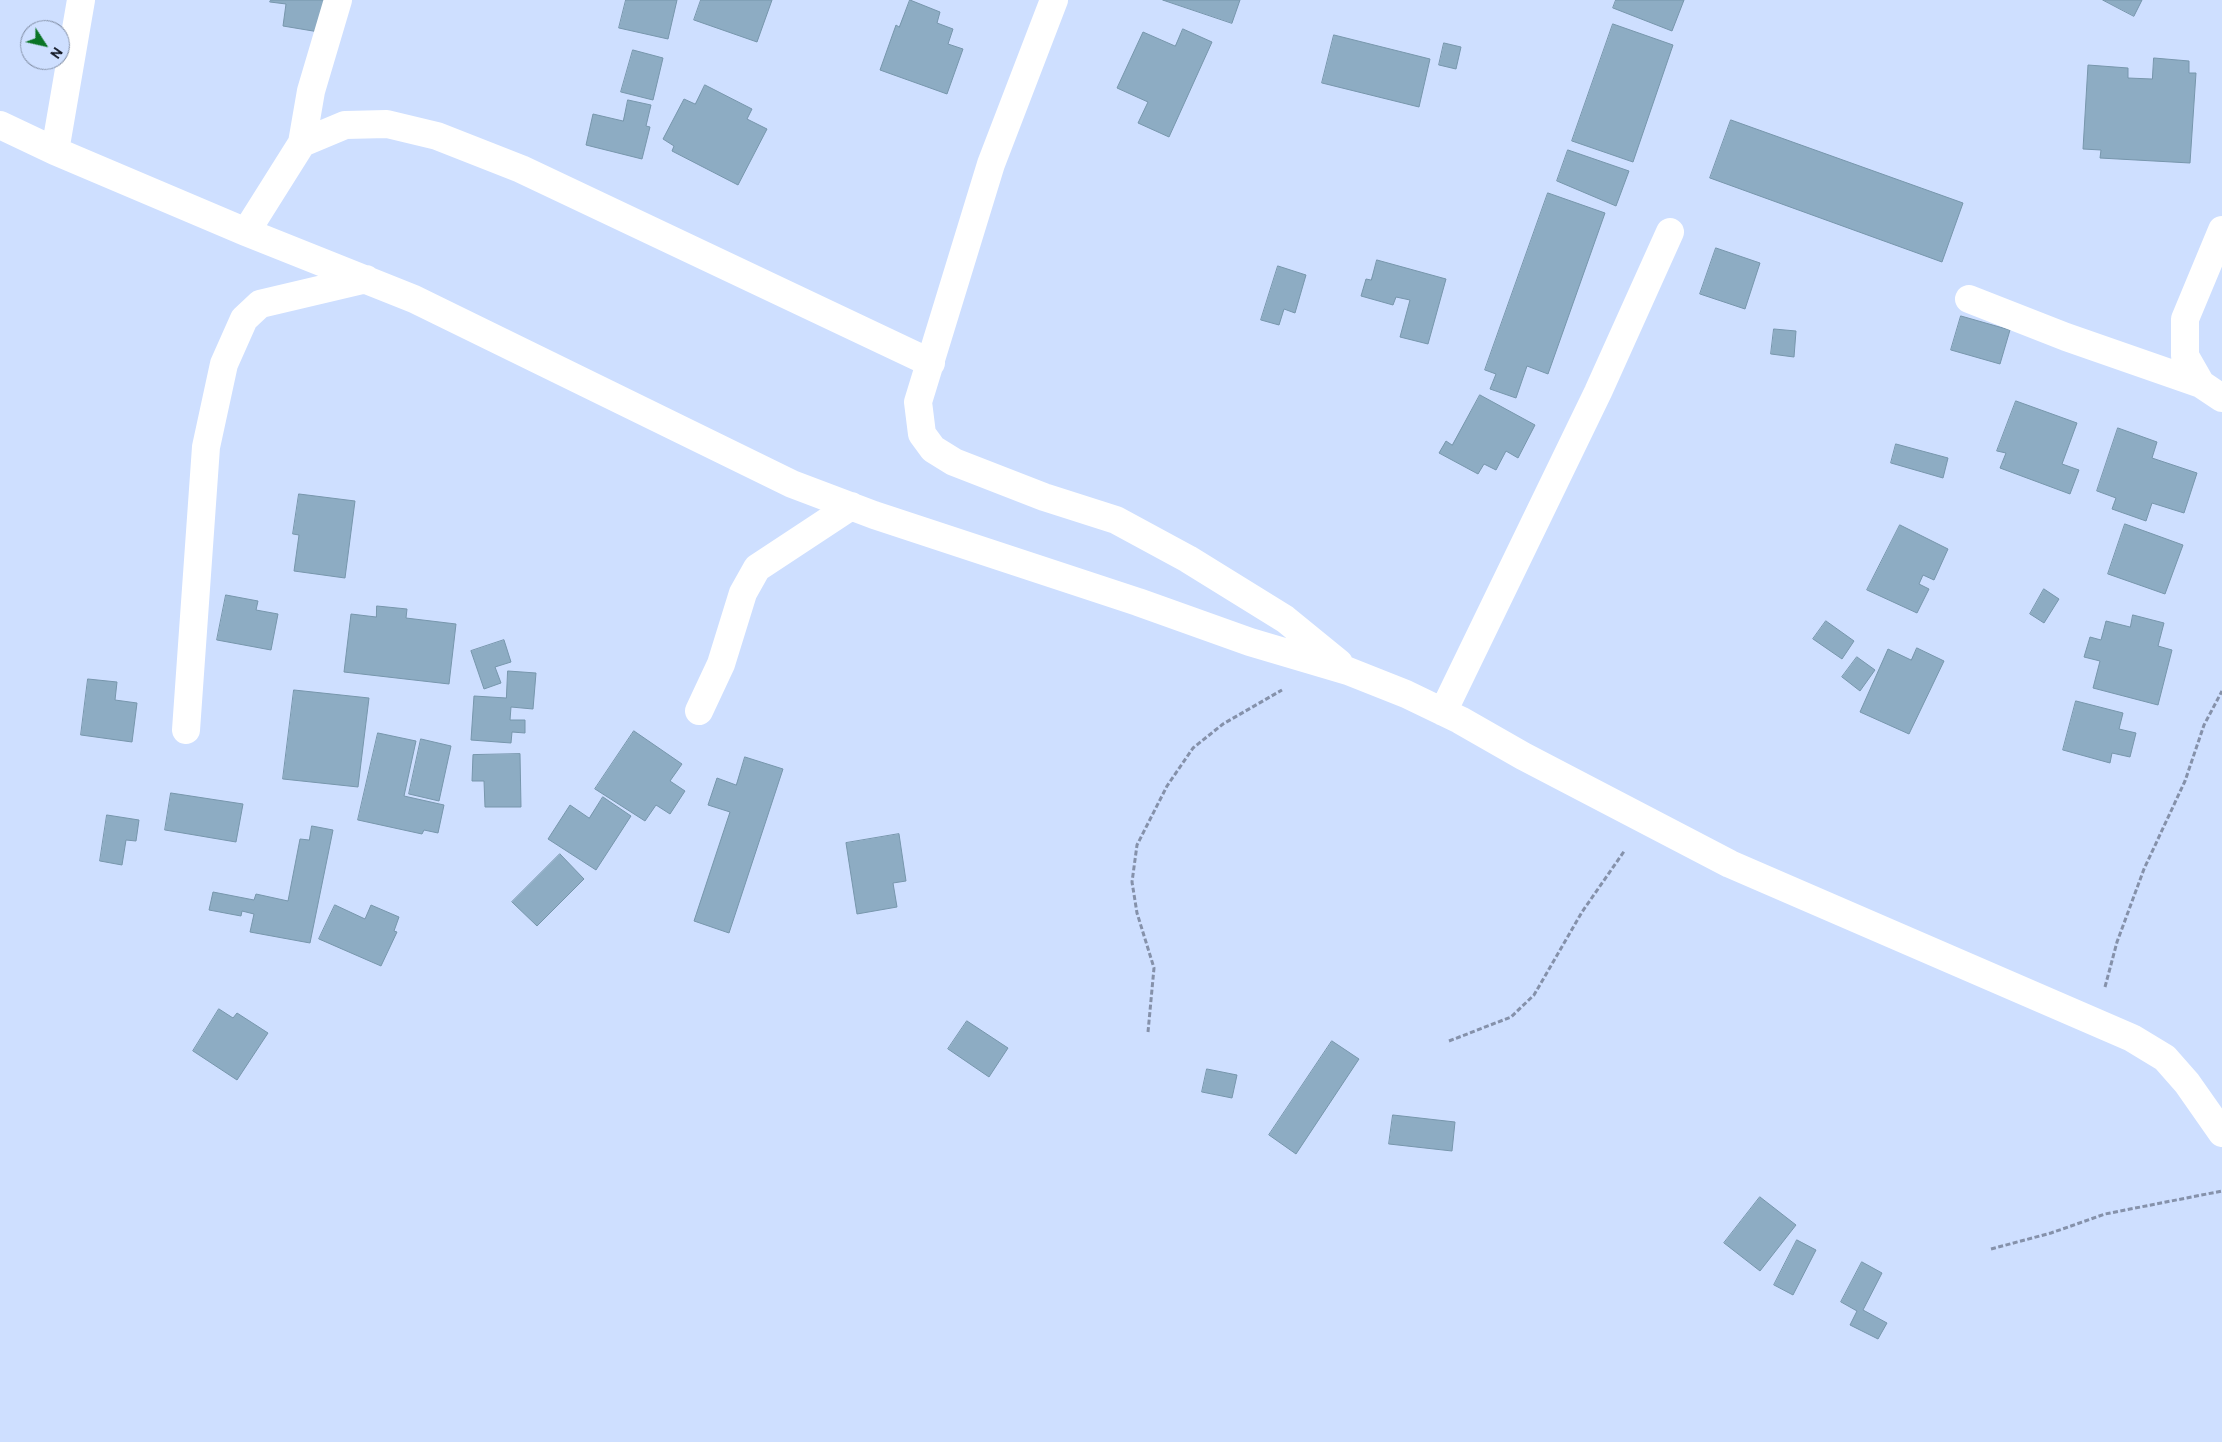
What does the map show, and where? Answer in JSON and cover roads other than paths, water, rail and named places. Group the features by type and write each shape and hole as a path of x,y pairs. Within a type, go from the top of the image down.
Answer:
{"street":[{"path":"55,151 81,0"},
{"path":"246,232 302,143 312,92 338,0"},
{"path":"1054,0 990,164 918,402 922,434 933,449 954,462 1044,497 1124,524 1188,559 1285,619 1338,668"},
{"path":"302,143 345,125 387,124 437,136 529,173 931,362"},
{"path":"0,125 55,151 246,232 414,299 792,484 851,506 1138,602 1250,642 1338,668 1443,712 1644,821 1730,864 2132,1038 2165,1058 2187,1083 2222,1133"},
{"path":"2211,391 2184,356 2186,319 2222,230"},
{"path":"1443,712 1594,401 1670,232"},
{"path":"186,730 206,447 224,364 244,319 260,304 366,279"},
{"path":"1969,299 2211,391"},
{"path":"699,711 721,664 743,593 757,568 851,506"}]}
